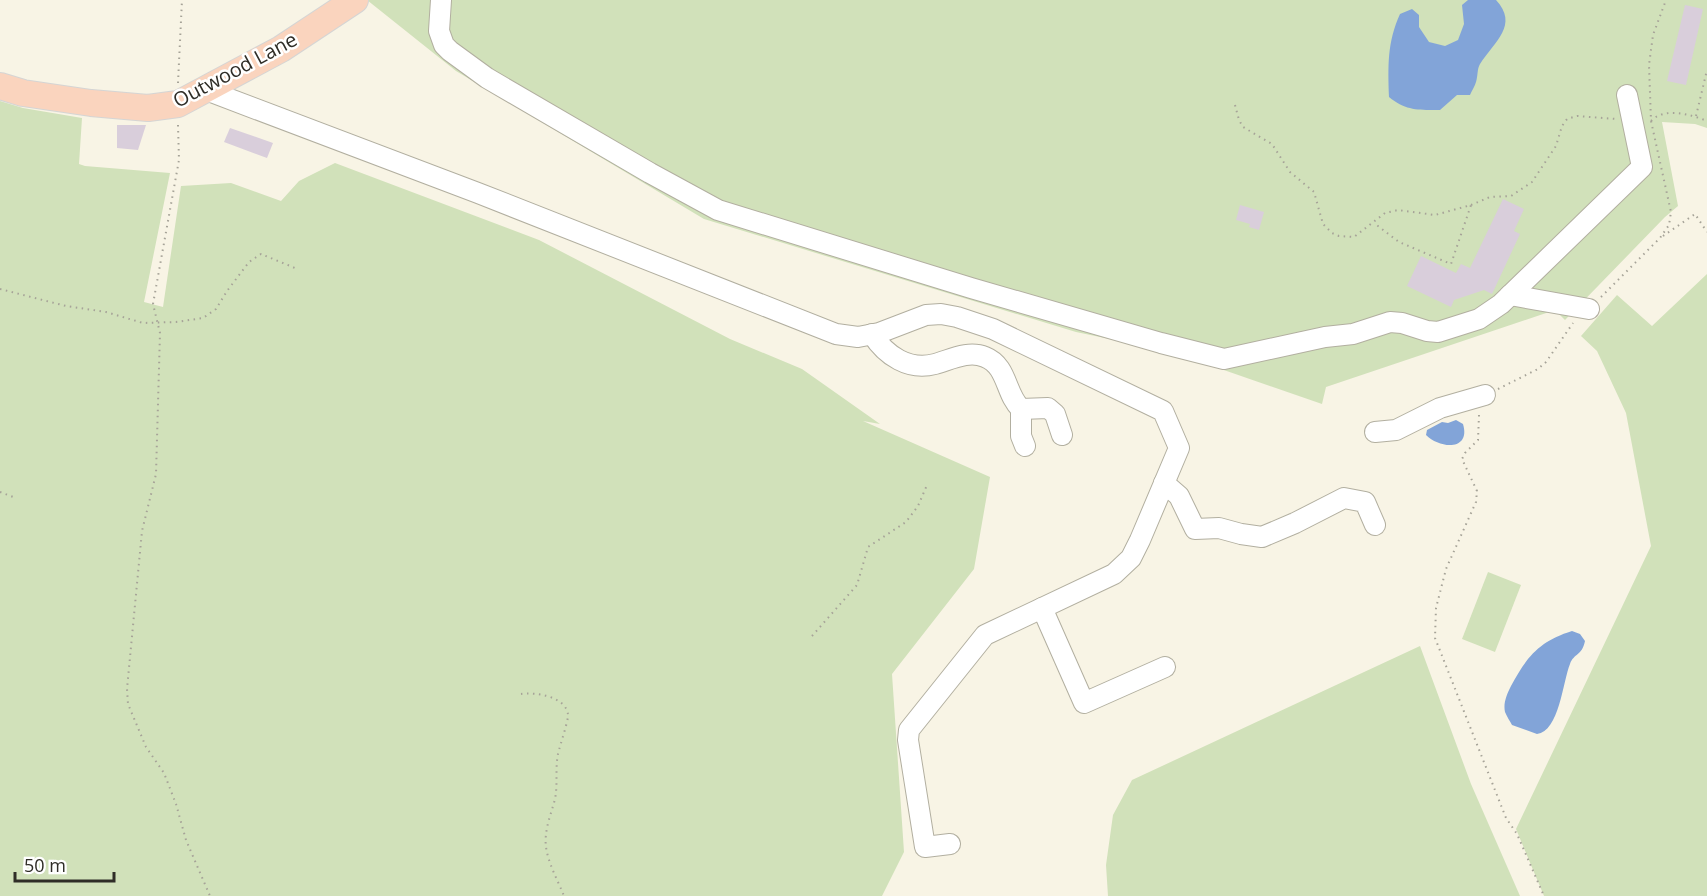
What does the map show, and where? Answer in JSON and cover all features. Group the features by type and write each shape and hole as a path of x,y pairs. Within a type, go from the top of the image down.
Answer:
{"main road":[{"name":"Outwood Lane","path":"0,86 23,93 91,103 148,108 178,104 280,49 355,0"}],"lane":[{"path":"441,0 439,31 444,45 450,51 487,78 718,210 971,288 1224,359 1325,337 1353,334 1390,322 1438,332 1479,319 1510,295 1642,167 1642,122 1627,95"},
{"path":"206,90 836,334 858,337 926,315 941,314 957,317 993,329 1163,411 1179,448 1131,558 1114,574 985,635 909,730 908,740 925,847 950,844"},
{"path":"1510,295 1589,309"},
{"path":"872,334 880,347 905,363 921,366 968,355 984,356 994,363 1002,371 1013,401 1021,409 1021,436 1025,446"},
{"path":"1375,432 1396,430 1440,408 1485,395"},
{"path":"1021,409 1048,408 1055,414 1062,435"},
{"path":"1164,483 1179,496 1195,529 1219,528 1262,537 1344,498 1365,502 1375,525"},
{"path":"1042,608 1084,703 1165,667"}],"path":[{"path":"182,0 176,114 180,135 179,160 153,304 159,333 156,474 142,531 127,689 128,704 146,747 164,773 186,840 210,896"},
{"path":"1544,896 1517,834 1506,818 1435,638 1436,608 1446,569 1476,502 1477,491 1462,459 1478,440 1480,404 1485,395 1546,363 1573,323 1660,238 1670,225 1671,212 1642,122 1650,50 1666,0"},
{"path":"1696,116 1707,70"},
{"path":"1235,105 1239,120 1244,127 1272,144 1290,172 1314,192 1323,224 1332,233 1346,238 1354,237 1385,213 1398,210 1435,215 1490,197 1511,196 1532,182 1556,146 1564,122 1571,117 1642,122 1660,114 1680,113 1707,121"},
{"path":"1374,223 1400,242 1451,264 1471,205"},
{"path":"1660,238 1695,214 1707,232"},
{"path":"0,289 66,306 106,312 143,323 156,323 203,318 216,309 226,291 249,262 261,254 295,268"},
{"path":"812,636 857,585 868,547 906,522 918,506 927,485"},
{"path":"0,492 16,498"},
{"path":"521,694 531,693 555,700 565,706 569,716 561,736 556,764 555,799 545,838 549,859 564,896"}],"green space":[{"path":"367,0 1707,0 1707,128 1695,124 1662,122 1678,206 1565,320 1555,310 1326,387 1322,404 1172,352 1076,332 704,219 456,71"},
{"path":"0,101 23,108 82,118 79,164 170,173 144,302 163,307 181,186 231,183 281,201 299,181 335,163 539,240 730,339 802,369 880,424 863,421 990,477 974,569 892,674 904,852 882,896 0,896"},
{"path":"1707,274 1707,896 1544,896 1516,829 1651,546 1626,413 1597,351 1581,336 1617,295 1652,326"},
{"path":"1488,572 1521,585 1495,652 1462,639"},
{"path":"1420,646 1471,784 1520,896 1108,896 1106,865 1113,815 1132,780"}],"water":[{"path":"1468,0 1496,0 1503,9 1505,17 1502,33 1479,66 1476,84 1470,95 1457,95 1440,110 1419,110 1395,102 1389,97 1389,65 1391,45 1400,14 1412,9 1419,15 1419,27 1429,42 1445,46 1458,40 1464,24 1462,5"},
{"path":"1456,420 1463,424 1464,433 1463,439 1458,443 1446,445 1426,435 1427,430 1442,422 1448,423"},
{"path":"1572,631 1580,634 1585,641 1582,649 1570,664 1559,705 1550,725 1537,734 1512,725 1505,712 1505,702 1523,666 1543,645"}],"building":[{"path":"1685,5 1703,9 1686,85 1667,81"},
{"path":"117,125 146,125 138,150 117,148"},
{"path":"230,128 273,143 267,158 224,142"},
{"path":"1503,199 1524,209 1514,231 1520,234 1492,294 1484,290 1454,300 1451,307 1407,286 1421,256 1456,273 1461,264 1470,268"},
{"path":"1240,205 1264,212 1259,230 1249,227 1250,224 1236,220"}]}
